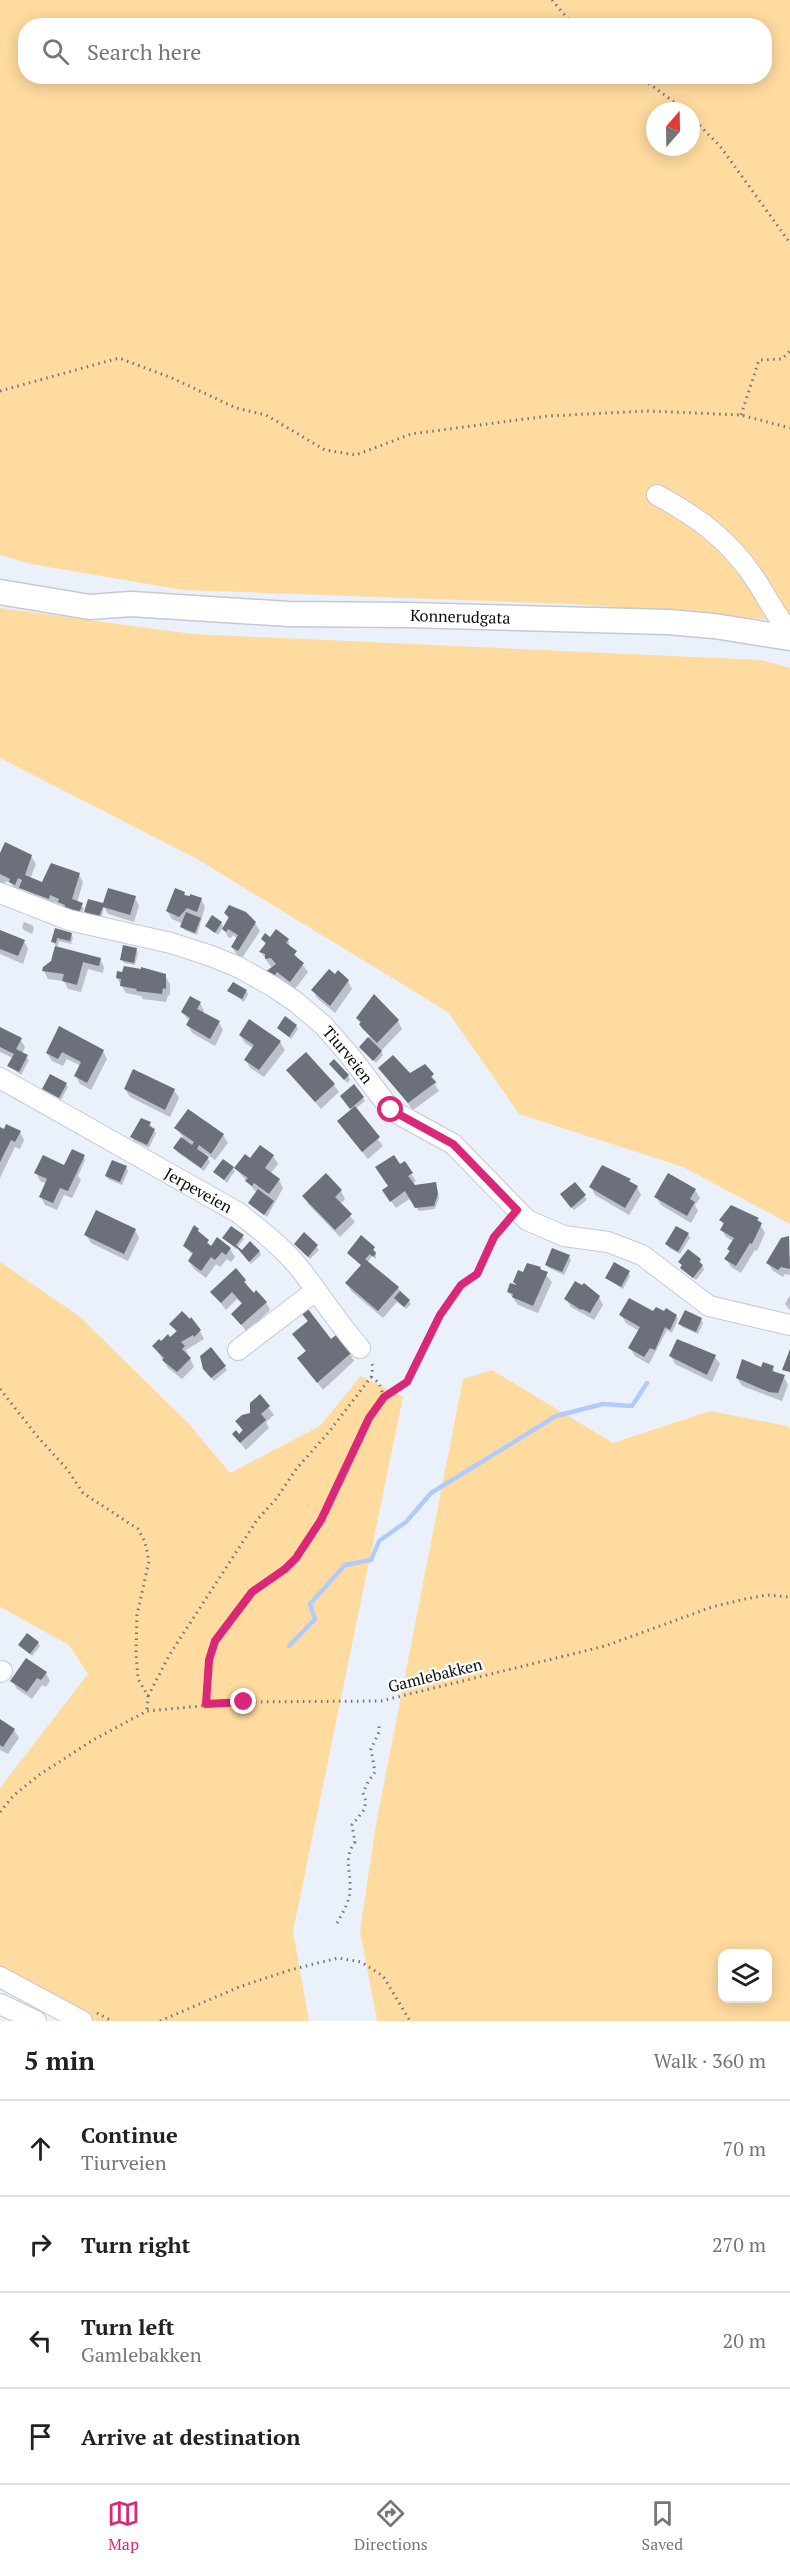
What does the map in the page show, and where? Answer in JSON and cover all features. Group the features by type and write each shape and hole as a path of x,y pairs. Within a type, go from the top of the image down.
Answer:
{"main road":[{"name":"Konnerudgata","path":"0,576 131,604"},
{"name":"Konnerudgata","path":"0,592 90,607 131,604 288,614 668,622 714,626 788,638"}],"street":[{"path":"657,495 709,527 730,545 786,627 788,638"},
{"name":"Tiurveien","path":"0,893 69,920 171,944 238,967 296,1002 324,1026 391,1110 453,1144 517,1210 536,1225 564,1236 608,1242 642,1255 709,1306 790,1324"},
{"name":"Jerpeveien","path":"0,1078 239,1213 285,1252 334,1319 360,1348"},
{"path":"238,1350 315,1291"},
{"path":"0,1977 82,2021"},
{"path":"0,2004 36,2021"}],"path":[{"path":"552,0 567,18"},
{"path":"650,84 674,102"},
{"path":"700,126 720,146 790,243"},
{"path":"741,415 759,360 782,359 790,351"},
{"path":"0,391 119,357 172,378 236,408 266,415 325,450 356,455 411,434 548,416 647,411 741,415 790,428"},
{"path":"206,1704 209,1660 215,1641 252,1592 285,1569 296,1558 321,1520 369,1418 384,1397 407,1382 440,1315 461,1285 477,1274 494,1237 517,1210"},
{"path":"147,1712 148,1696 170,1654 257,1520 371,1377 379,1383 384,1397"},
{"path":"0,1389 37,1436 67,1469 83,1493 101,1507 133,1525 146,1542 149,1561 137,1615 136,1654 138,1679 148,1696"},
{"name":"Gamlebakken","path":"0,1812 14,1795 33,1780 93,1740 147,1712 206,1704 389,1700 604,1646 712,1607 767,1595 790,1597"},
{"path":"337,1923 346,1910 350,1888 347,1870 351,1847 355,1842 352,1825 364,1810 366,1801 363,1793 375,1773 371,1749 379,1732 379,1722"},
{"path":"160,2021 239,1987 290,1970 338,1958 361,1962 383,1976 410,2021"}],"shaded area":[{"path":"0,0 790,0 790,621 574,604 183,590 31,564 0,555"},
{"path":"0,608 192,634 761,660 790,668 790,1224 683,1167 519,1114 448,1012 197,859 0,758"},
{"path":"0,1262 79,1316 189,1424 230,1473 320,1426 361,1376 403,1397 293,1931 309,2021 88,2021 0,1973 0,1788 88,1674 69,1645 0,1607"},
{"path":"492,1370 613,1443 710,1411 788,1426 790,1430 790,2021 377,2021 360,1931 376,1824 463,1379"}],"building":[{"path":"5,842 32,855 25,875 42,882 51,863 80,873 72,899 83,903 79,913 64,908 65,905 58,902 59,899 50,895 49,899 19,888 22,880 18,878 15,885 9,882 10,879 0,874 0,853"},
{"path":"108,888 136,896 130,915 103,907 99,917 84,912 88,899 103,903"},
{"path":"175,888 185,892 184,895 190,896 190,894 202,898 197,912 187,908 179,917 166,911"},
{"path":"229,905 246,912 256,922 238,951 231,947 238,935 228,929 226,932 222,929 229,917 224,913"},
{"path":"186,912 201,918 195,933 180,927"},
{"path":"212,915 222,922 215,933 205,926"},
{"path":"55,928 72,933 70,941 57,938 56,943 51,942"},
{"path":"276,929 289,939 286,943 297,951 294,955 304,963 290,982 277,972 273,978 265,972 276,964 271,958 265,959 265,954 259,952 266,943 261,939 265,933 270,937"},
{"path":"0,930 25,940 18,956 0,949"},
{"path":"123,945 137,948 134,963 120,960"},
{"path":"55,946 101,958 99,966 83,962 77,985 62,981 64,974 42,971 43,967 51,961"},
{"path":"124,966 141,969 141,967 166,974 166,989 163,988 162,994 136,991 137,989 120,986 121,979 116,978 117,971 122,972"},
{"path":"329,969 335,974 338,970 349,980 330,1006 311,990"},
{"path":"233,982 247,990 242,999 227,991"},
{"path":"374,994 399,1020 377,1043 362,1028 359,1024 361,1022 356,1018"},
{"path":"190,996 201,1002 197,1009 220,1021 210,1039 186,1025 190,1018 181,1012"},
{"path":"285,1016 297,1025 289,1037 277,1028"},
{"path":"249,1019 281,1041 259,1070 244,1060 254,1045 239,1035"},
{"path":"59,1026 104,1050 87,1083 74,1076 81,1062 62,1052 58,1059 46,1053"},
{"path":"0,1027 22,1038 16,1049 28,1055 19,1072 7,1066 14,1054 0,1047"},
{"path":"368,1037 382,1051 373,1061 359,1047"},
{"path":"306,1052 335,1084 315,1102 286,1070"},
{"path":"393,1055 410,1073 425,1064 434,1074 431,1077 436,1082 408,1103 378,1068"},
{"path":"334,1059 349,1075 344,1080 329,1064"},
{"path":"133,1069 175,1089 165,1110 124,1089"},
{"path":"50,1074 67,1083 59,1098 42,1089"},
{"path":"354,1084 364,1097 350,1109 340,1096"},
{"path":"355,1106 380,1137 362,1152 337,1121"},
{"path":"188,1109 224,1134 211,1154 199,1145 197,1149 209,1157 201,1168 173,1148 181,1137 192,1145 194,1142 174,1128"},
{"path":"141,1118 151,1122 149,1126 155,1129 147,1145 130,1137"},
{"path":"6,1124 21,1131 15,1142 11,1140 0,1162 0,1127 4,1129"},
{"path":"260,1145 274,1155 265,1168 280,1179 269,1194 254,1183 252,1186 245,1181 248,1178 234,1168 245,1154 250,1158"},
{"path":"72,1149 85,1155 68,1191 60,1188 53,1203 39,1197 47,1179 34,1173 43,1155 64,1165"},
{"path":"394,1155 400,1164 405,1161 413,1173 408,1176 415,1185 436,1182 438,1194 434,1206 415,1208 405,1191 390,1202 382,1190 388,1186 375,1167"},
{"path":"223,1159 234,1167 224,1180 213,1172"},
{"path":"112,1160 127,1166 120,1182 105,1176"},
{"path":"602,1165 631,1179 629,1181 638,1186 625,1208 589,1187"},
{"path":"326,1173 342,1190 335,1197 352,1214 335,1230 302,1196"},
{"path":"668,1173 696,1189 690,1199 695,1202 687,1216 654,1197"},
{"path":"575,1182 586,1195 571,1208 560,1194"},
{"path":"258,1189 274,1201 264,1215 248,1203"},
{"path":"731,1205 759,1218 757,1220 762,1223 752,1244 750,1243 736,1266 724,1259 730,1251 727,1249 734,1238 720,1230 724,1223 719,1220"},
{"path":"96,1210 136,1229 124,1254 84,1235"},
{"path":"194,1225 209,1240 207,1243 211,1246 217,1237 231,1248 226,1255 222,1252 215,1260 211,1257 201,1271 188,1261 193,1253 183,1246"},
{"path":"231,1226 244,1235 236,1245 242,1250 250,1241 260,1251 249,1262 238,1249 222,1238"},
{"path":"676,1226 689,1233 678,1252 665,1244"},
{"path":"304,1232 318,1245 308,1257 294,1244"},
{"path":"361,1235 375,1247 373,1250 376,1253 373,1257 370,1254 365,1259 399,1287 378,1311 345,1283 361,1265 347,1253"},
{"path":"789,1236 790,1269 781,1267 778,1270 766,1263 781,1238"},
{"path":"552,1248 570,1255 562,1272 545,1265"},
{"path":"688,1249 701,1259 699,1262 703,1265 693,1278 680,1268 682,1265 678,1262"},
{"path":"614,1262 630,1271 621,1287 605,1278"},
{"path":"527,1263 541,1267 540,1269 548,1272 533,1306 512,1297 513,1294 507,1292 510,1283 517,1285 513,1282 518,1270 523,1272"},
{"path":"236,1268 254,1293 256,1290 267,1302 241,1325 231,1314 242,1303 232,1292 221,1303 210,1292"},
{"path":"575,1281 582,1285 584,1283 600,1296 590,1313 564,1299"},
{"path":"400,1291 410,1300 404,1307 394,1298"},
{"path":"629,1298 653,1311 656,1307 664,1311 666,1308 677,1315 670,1330 665,1327 655,1350 650,1348 644,1357 628,1348 640,1327 619,1315"},
{"path":"308,1309 331,1339 336,1335 351,1353 317,1383 297,1358 306,1351 292,1334 308,1321 302,1314"},
{"path":"685,1310 702,1318 696,1332 678,1324"},
{"path":"182,1311 190,1319 191,1317 201,1330 194,1337 193,1335 181,1342 185,1346 182,1349 191,1358 177,1372 162,1360 164,1358 152,1346 159,1339 161,1341 168,1334 170,1337 177,1331 169,1324"},
{"path":"677,1339 716,1355 707,1375 669,1356"},
{"path":"211,1347 226,1366 211,1378 203,1369 200,1356"},
{"path":"790,1349 790,1372 782,1370"},
{"path":"742,1359 761,1367 763,1362 774,1366 772,1371 785,1375 778,1393 769,1392 736,1378"},
{"path":"260,1394 270,1406 261,1414 266,1420 240,1443 232,1434 236,1430 239,1434 243,1430 235,1421 242,1415 250,1413 250,1403"},
{"path":"27,1633 39,1642 30,1654 18,1645"},
{"path":"26,1658 47,1672 41,1680 37,1678 27,1692 10,1681"},
{"path":"0,1719 15,1729 3,1747 0,1745"}],"waterway":[{"path":"289,1646 315,1619 310,1604 345,1565 371,1560 379,1541 406,1522 431,1493 556,1416 603,1404 632,1406 647,1383"}],"route":[{"path":"244,1702 206,1704 209,1660 215,1641 252,1592 285,1569 296,1558 321,1520 369,1418 384,1397 407,1382 440,1315 450,1304 461,1285 477,1274 494,1237 517,1210 453,1144 391,1110"}]}
